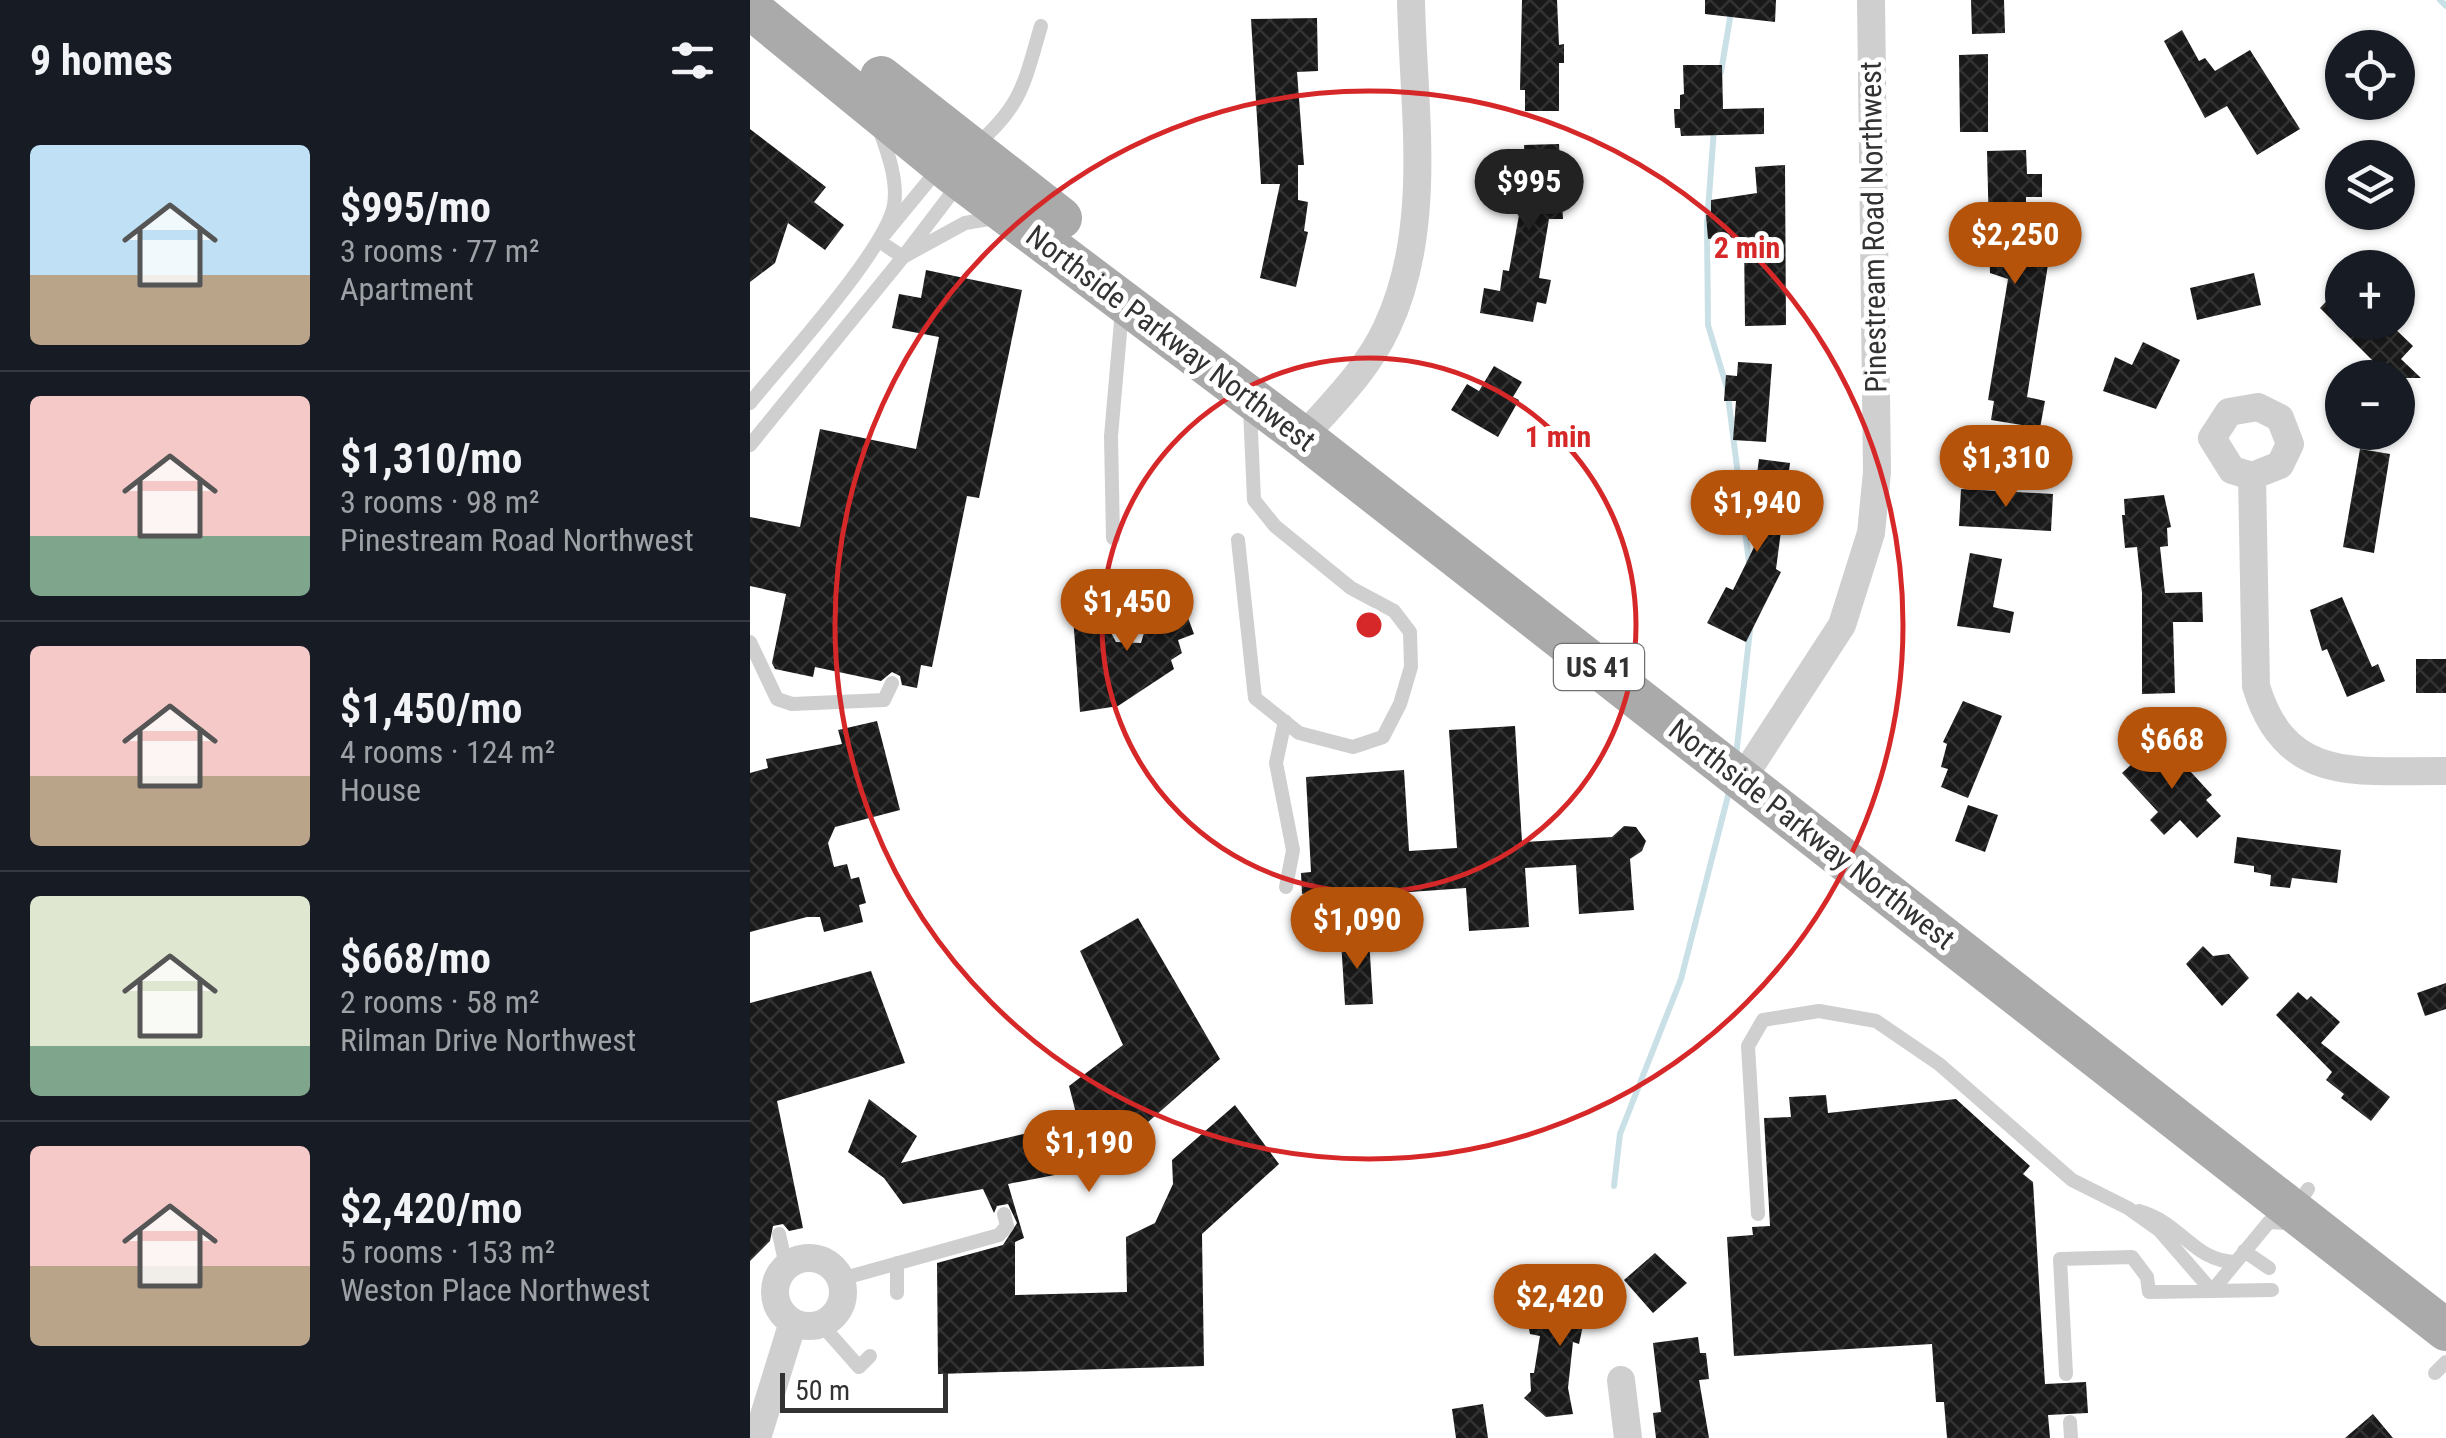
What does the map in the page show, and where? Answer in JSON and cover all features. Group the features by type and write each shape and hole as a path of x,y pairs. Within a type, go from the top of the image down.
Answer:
{"main road":[{"name":"Northside Parkway Northwest","path":"784,0 962,161 1750,768 2446,1330"},
{"name":"Northside Parkway Northwest","path":"750,8 871,106 962,161 1010,216 1249,397 1311,428"},
{"name":"Northside Parkway Northwest","path":"2296,1208 2446,1297"}],"street":[{"path":"1311,428 1358,375 1386,330 1407,275 1416,222 1410,0"},
{"name":"Pinestream Road Northwest","path":"1750,768 1842,625 1871,533 1877,472 1870,0"},
{"path":"2252,476 2256,686 2265,718 2281,740 2309,760 2340,770 2446,771"},
{"path":"757,1438 807,1323 838,1311 842,1301 841,1279 827,1262 817,1258 795,1260 786,1266 775,1285 774,1296 807,1323"},
{"path":"1621,1380 1628,1438"}],"lane":[{"path":"750,403 930,179 962,161 1005,120 1019,99 1042,26"},
{"path":"871,106 892,172 894,205 880,241"},
{"path":"750,446 952,194 962,161"},
{"path":"903,256 965,223 1010,216"},
{"path":"880,241 903,256"},
{"path":"1113,538 1111,436 1123,302"},
{"path":"1238,540 1254,698 1299,733 1352,748 1383,737 1400,704 1411,667 1410,632 1394,610 1352,588 1275,526 1254,500 1249,397"},
{"path":"750,642 777,699 792,704 884,700 892,683"},
{"path":"1284,721 1276,763 1293,850 1286,886"},
{"path":"1758,1214 1748,1046 1763,1020 1819,1011 1876,1021 1940,1064 2072,1180 2128,1208 2159,1230 2212,1291"},
{"path":"2128,1208 2165,1218 2203,1254 2239,1256 2269,1268"},
{"path":"2212,1291 2268,1222 2296,1208"},
{"path":"841,1279 999,1234 1007,1226 1004,1214"},
{"path":"778,1234 786,1266"},
{"path":"2066,1374 2060,1259 2124,1255 2140,1261 2149,1292 2272,1290"},
{"path":"896,1293 897,1263"},
{"path":"807,1323 859,1367 870,1356"},
{"path":"2070,1422 2070,1438"}],"building":[{"path":"1522,0 1557,0 1559,45 1564,44 1564,63 1559,63 1559,111 1525,111 1525,90 1520,90"},
{"path":"1705,0 1776,0 1775,22 1705,14"},
{"path":"1971,0 2004,0 2005,33 1972,34"},
{"path":"1317,18 1318,71 1297,72 1304,165 1298,165 1298,200 1308,202 1304,231 1308,232 1296,287 1260,278 1280,184 1261,184 1251,19"},
{"path":"2182,30 2199,61 2205,58 2215,71 2250,50 2300,129 2257,155 2227,106 2205,118 2164,41"},
{"path":"1988,54 1988,132 1960,132 1959,55"},
{"path":"1683,65 1722,65 1723,109 1764,108 1764,134 1681,136 1680,128 1675,128 1674,109 1680,109 1680,95 1684,94"},
{"path":"750,129 826,187 814,202 844,225 825,250 788,223 775,263 750,282"},
{"path":"1559,144 1563,219 1549,219 1539,278 1551,280 1546,304 1537,302 1533,322 1480,313 1484,288 1500,291 1503,270 1509,271 1521,204 1511,201 1510,165 1525,165 1524,145"},
{"path":"2026,150 2027,174 2042,174 2042,197 2026,197 2026,213 2019,213 2021,248 2050,252 2027,397 2045,401 2040,428 1991,420 1994,401 1988,400 2008,279 1990,273 1987,151"},
{"path":"1785,165 1786,325 1745,326 1744,237 1708,239 1706,215 1711,215 1711,200 1757,193 1755,167"},
{"path":"926,270 1022,290 979,498 967,496 932,667 921,665 917,688 902,685 900,676 892,672 881,681 815,667 813,677 775,669 772,663 786,594 750,586 750,517 800,527 820,429 916,449 939,337 892,328 899,294 921,298"},
{"path":"2254,273 2261,305 2197,320 2190,288"},
{"path":"2352,340 2407,340 2413,346 2402,360 2372,360"},
{"path":"2143,342 2180,360 2156,409 2103,391 2115,357 2132,365"},
{"path":"1738,362 1772,364 1766,442 1733,440 1736,401 1724,401 1726,375 1737,376"},
{"path":"1494,366 1522,382 1513,397 1519,400 1498,437 1451,410 1467,384 1479,391"},
{"path":"2360,450 2390,454 2374,553 2343,547"},
{"path":"1759,459 1790,463 1776,569 1781,572 1746,642 1707,623 1726,587 1733,590 1757,541 1748,540"},
{"path":"1961,489 2053,494 2051,531 1959,526"},
{"path":"2164,495 2171,527 2167,528 2168,546 2160,547 2165,593 2202,592 2203,622 2173,622 2175,693 2142,694 2142,593 2137,547 2125,548 2122,515 2124,499"},
{"path":"1970,553 2002,559 1993,607 2014,612 2010,633 1957,626"},
{"path":"1177,588 1194,634 1178,640 1182,653 1171,660 1174,669 1118,706 1080,712 1073,616 1099,610 1116,642 1141,643 1155,596"},
{"path":"2342,597 2372,667 2378,664 2385,681 2347,697 2327,649 2322,651 2310,610"},
{"path":"2416,659 2446,659 2446,693 2416,693"},
{"path":"1963,701 2002,716 1968,798 1941,787 1948,769 1941,767 1947,744 1943,742"},
{"path":"877,721 900,810 835,827 828,843 834,867 847,864 851,879 859,877 866,903 859,905 863,922 824,932 820,917 807,917 750,932 750,773 768,768 766,759 842,744 838,730"},
{"path":"1515,726 1522,842 1612,837 1624,826 1636,827 1646,841 1642,851 1630,859 1634,910 1579,914 1576,865 1525,868 1529,927 1469,931 1466,888 1313,899 1313,893 1302,894 1301,873 1311,872 1306,777 1404,770 1409,851 1457,848 1449,730"},
{"path":"2155,743 2172,763 2178,758 2212,795 2206,800 2221,816 2197,838 2180,820 2164,835 2150,820 2158,812 2122,773"},
{"path":"1968,805 1998,815 1985,852 1955,841"},
{"path":"2237,837 2341,850 2337,883 2292,878 2290,888 2270,886 2271,875 2254,872 2254,866 2234,863"},
{"path":"1138,918 1220,1059 1147,1123 1121,1118 1099,1123 1070,1152 1060,1174 1008,1184 1024,1238 1015,1242 1015,1295 1127,1292 1126,1237 1155,1223 1173,1184 1172,1160 1235,1105 1279,1164 1202,1234 1204,1366 938,1374 937,1263 1003,1245 1017,1223 1008,1204 997,1206 994,1213 983,1189 903,1204 884,1178 848,1152 869,1099 917,1136 901,1163 1078,1121 1069,1086 1123,1045 1080,951"},
{"path":"1369,939 1373,1004 1345,1005 1341,940"},
{"path":"2203,946 2213,956 2229,954 2249,978 2222,1006 2186,964"},
{"path":"871,971 905,1063 777,1101 803,1228 789,1231 783,1224 773,1226 770,1241 750,1261 750,1003"},
{"path":"2446,983 2446,1009 2425,1016 2417,993"},
{"path":"2298,992 2307,1000 2311,996 2340,1022 2321,1043 2390,1097 2371,1121 2341,1098 2344,1094 2326,1080 2332,1072 2276,1015"},
{"path":"1826,1095 1828,1113 1956,1099 2030,1166 2023,1174 2033,1182 2045,1384 2086,1382 2088,1413 2048,1415 2050,1438 1947,1438 1944,1402 1936,1402 1932,1344 1734,1356 1727,1237 1753,1235 1752,1227 1770,1226 1764,1118 1791,1117 1789,1097"},
{"path":"1655,1253 1687,1283 1653,1313 1624,1280"},
{"path":"1606,1284 1610,1308 1586,1312 1579,1344 1573,1342 1568,1388 1573,1414 1546,1417 1524,1398 1531,1391 1530,1373 1534,1373 1540,1336 1530,1334 1527,1319 1546,1305 1558,1307 1559,1301 1581,1304 1579,1288"},
{"path":"1698,1337 1700,1353 1706,1353 1709,1379 1699,1380 1709,1438 1656,1438 1653,1413 1661,1412 1653,1343"},
{"path":"1483,1404 1488,1438 1456,1438 1452,1409"},
{"path":"2373,1414 2393,1438 2345,1438"}],"waterway":[{"path":"1721,72 1733,0"},
{"path":"2440,0 2446,6"},
{"path":"1714,129 1707,224 1708,325 1727,388 1749,562"},
{"path":"1736,756 1750,630"},
{"path":"1614,1186 1620,1134 1681,979 1730,788"}]}
